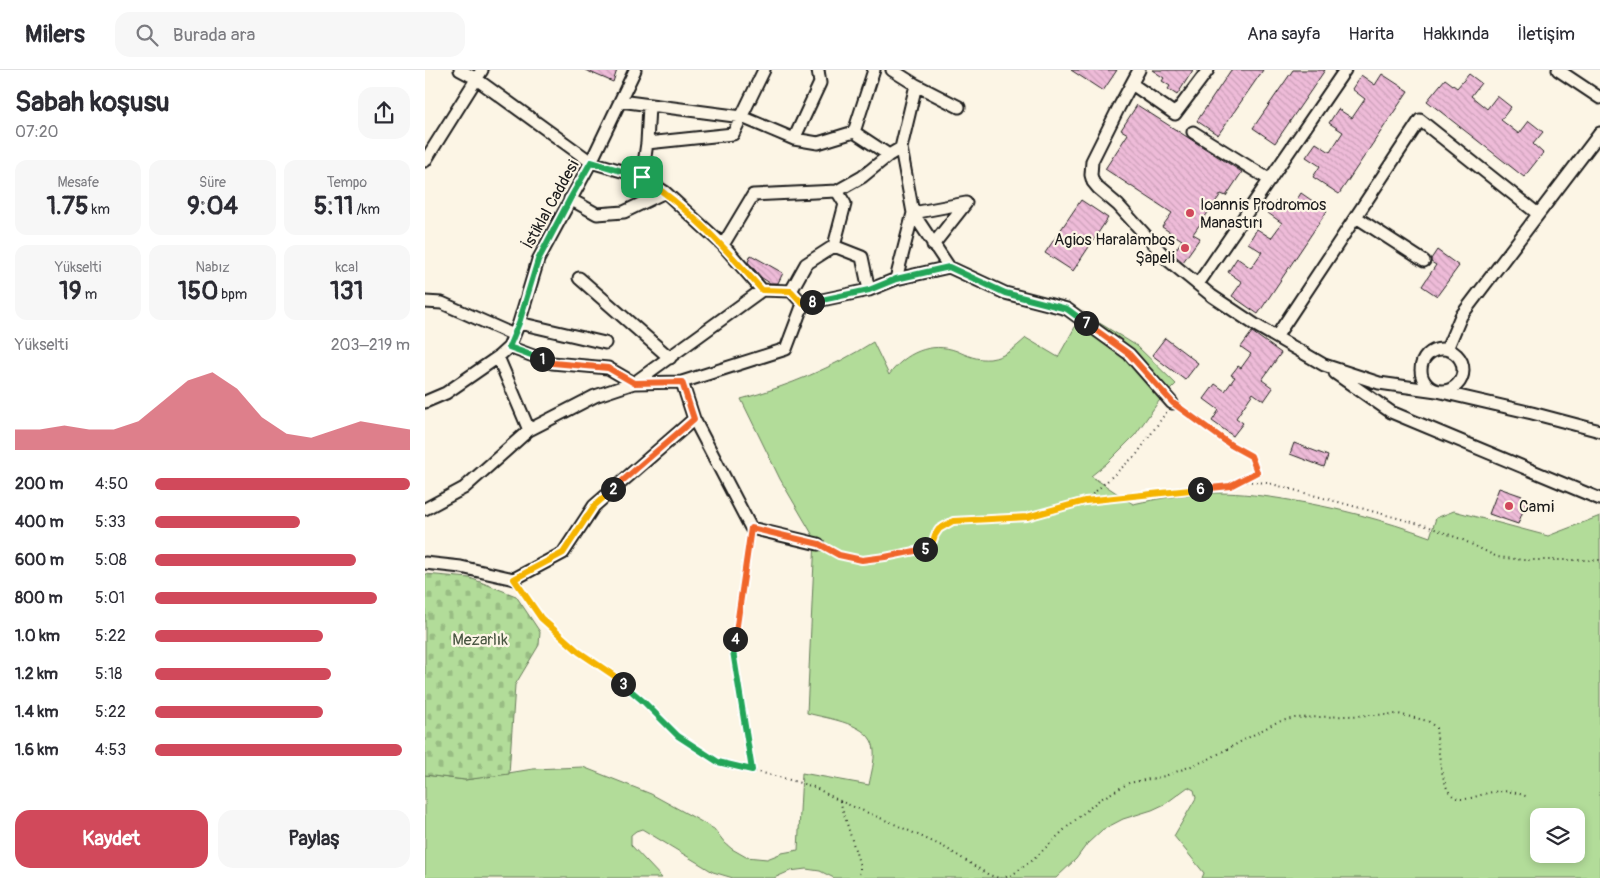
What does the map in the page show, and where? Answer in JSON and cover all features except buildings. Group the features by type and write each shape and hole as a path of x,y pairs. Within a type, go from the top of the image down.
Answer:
{"street":[{"path":"460,70 479,74 591,162 642,177 665,192 723,245 762,290"},
{"name":"İstiklal Caddesi","path":"425,402 446,393 498,357 509,347 519,323 538,260 591,162 634,70"},
{"path":"647,143 733,134 765,70"},
{"path":"794,138 820,83 818,70"},
{"path":"854,132 874,70"},
{"path":"892,70 959,107"},
{"path":"1139,70 1093,161 1091,175 1093,182 1098,188 1118,205 1169,261 1257,326 1324,365 1391,412 1600,499"},
{"path":"1132,84 1175,114 1208,70"},
{"path":"1198,284 1345,70"},
{"path":"1558,70 1600,98"},
{"path":"426,158 479,74"},
{"path":"916,84 901,148 913,213 949,267 1005,293 1067,309 1129,354 1173,403"},
{"path":"620,101 742,117 794,138 818,143 854,132"},
{"path":"642,177 647,143 649,106"},
{"path":"1276,337 1421,120 1538,214"},
{"path":"854,132 889,155"},
{"path":"1193,132 1269,180"},
{"path":"1447,349 1461,316 1600,133"},
{"path":"723,245 753,196 837,191 862,177 889,155 901,148"},
{"path":"791,291 806,264 834,246 845,204 837,191"},
{"path":"570,199 597,214 624,212 665,192"},
{"path":"913,213 966,203 933,245"},
{"path":"896,279 913,213"},
{"path":"1356,217 1424,261"},
{"path":"834,246 862,257 869,290"},
{"path":"803,304 869,290 896,279 949,267"},
{"path":"579,278 670,358"},
{"path":"425,509 464,488 529,430 595,396 634,383 762,290 791,291 803,304"},
{"path":"425,302 442,303 514,335"},
{"path":"509,347 553,363 608,368 634,383 682,382 786,349 803,304"},
{"path":"519,323 605,343"},
{"path":"1437,349 1447,349 1456,353 1462,362 1462,377 1460,382 1452,389 1437,391 1424,382 1421,368 1424,358 1428,354 1437,349"},
{"path":"498,357 529,430"},
{"path":"1324,365 1379,383 1437,391 1600,431"},
{"path":"682,382 694,419 751,528 819,544"},
{"path":"425,564 461,567 514,579 563,553 594,506 694,419"}],"path":[{"path":"819,544 839,555 862,560 885,557 924,549 933,541 939,529 953,521 1027,517 1085,501 1230,486 1257,472 1251,456 1231,445 1173,403 1137,454 1085,501"},
{"path":"1239,480 1277,485 1427,526 1463,540 1497,557 1524,560 1600,560"},
{"path":"751,528 733,651 752,770"},
{"path":"514,579 541,618 579,652 613,675 644,702 678,736 718,762 814,787 840,801 943,847 989,875 1000,878 1006,878 1035,858 1072,822 1099,800 1129,783 1165,776 1207,760 1277,722 1295,718 1398,714 1423,719 1433,724 1436,728 1445,785 1453,795 1464,800 1492,792 1508,791 1527,797"},
{"path":"840,801 860,866 858,878"}],"green space":[{"path":"1083,313 1137,346 1176,384 1159,401 1135,435 1091,476 1133,504 1206,493 1253,495 1307,503 1343,511 1430,537 1436,518 1454,511 1548,536 1600,516 1600,878 1202,878 1204,873 1174,836 1196,798 1194,790 1188,787 1165,804 1123,819 1102,830 1056,878 834,878 820,871 806,869 790,871 774,878 733,878 713,872 642,829 631,835 631,845 662,878 425,878 425,775 465,780 533,769 583,767 651,794 693,817 714,829 725,843 746,857 767,859 782,853 798,850 802,773 869,785 874,750 866,734 857,728 837,720 807,713 815,539 780,479 741,399 810,375 842,360 873,342 889,375 895,367 911,355 928,348 947,348 973,357 990,359 1014,349 1026,338 1058,357"},
{"name":"Mezarlık","path":"425,574 470,578 516,596 540,632 539,645 515,685 509,774 465,780 425,775"}],"place":[{"name":"Ioannis Prodromos Manastırı","path":"1190,213"},
{"name":"Agios Haralambos Şapeli","path":"1185,248"},
{"name":"Cami","path":"1509,506"}],"route":[{"path":"591,162 642,177 665,192 723,245 762,290 791,291 803,304 869,290 896,279 949,267 1005,293 1067,309 1129,354 1173,403 1231,445 1251,456 1257,472 1230,486 1085,501 1027,517 953,521 939,529 933,541 924,549 862,560 839,555 819,544 751,528 733,651 752,770 718,762 678,736 644,702 613,675 579,652 541,618 514,579 563,553 594,506 694,419 682,382 634,383 608,368 553,363 509,347 519,323 538,260 591,162"}]}
